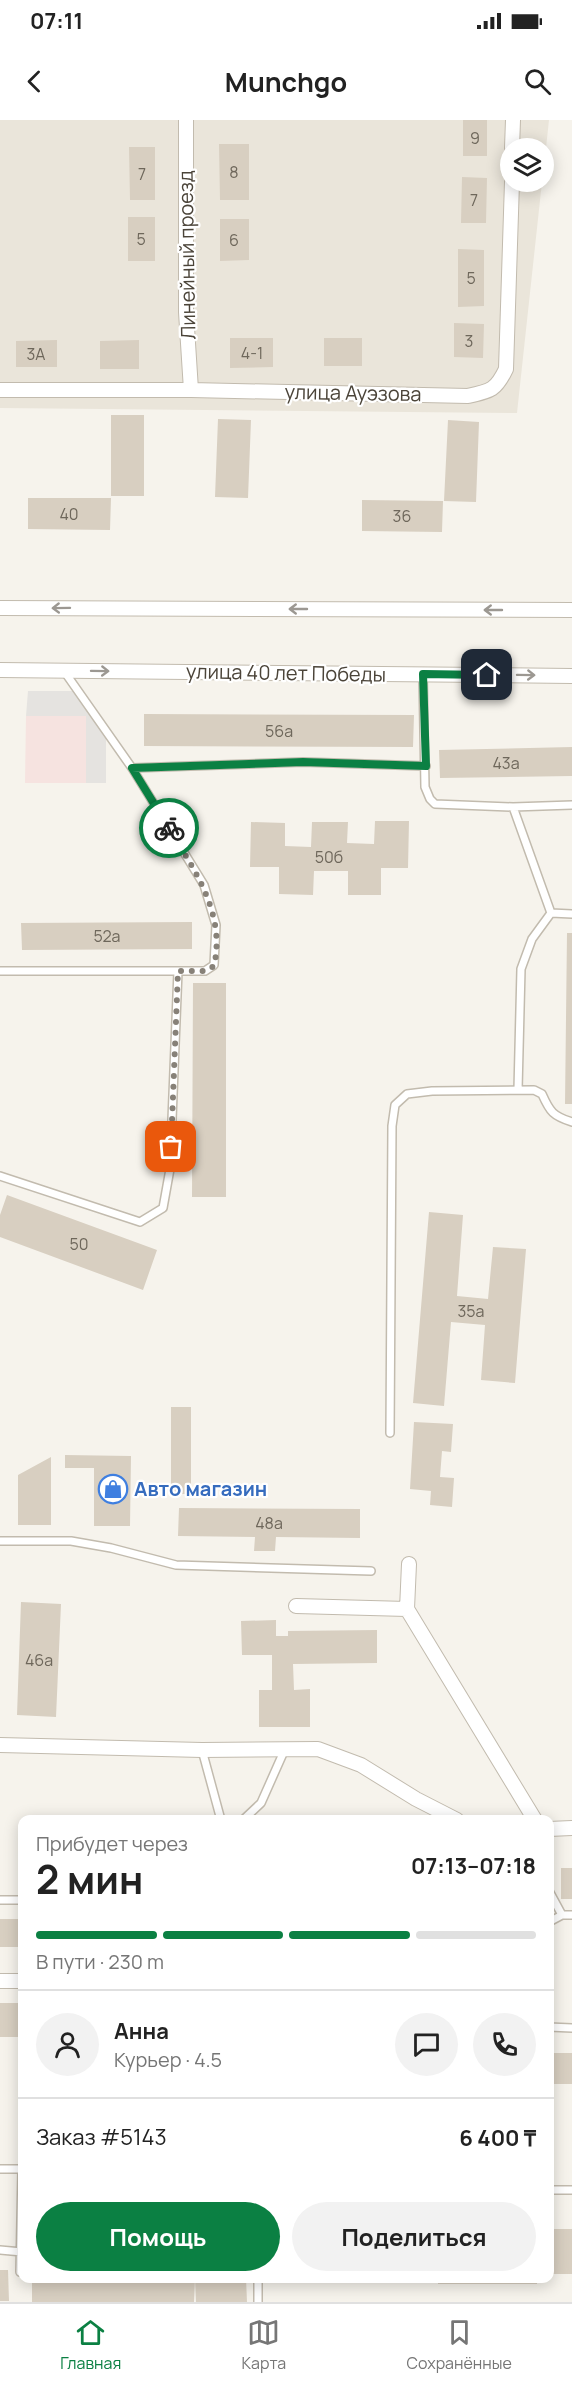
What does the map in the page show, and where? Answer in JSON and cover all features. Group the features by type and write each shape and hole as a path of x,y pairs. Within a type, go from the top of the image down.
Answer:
{"street":[{"name":"Линейный проезд","path":"186,120 186,312 191,390"},
{"path":"512,138 513,120"},
{"name":"улица Ауэзова","path":"0,390 191,390 468,396 489,392 498,385 506,369 512,192"},
{"path":"0,608 572,610"},
{"name":"улица 40 лет Победы","path":"0,670 572,676"},
{"path":"409,1564 407,1609 532,1815"},
{"path":"296,1606 407,1609"},
{"path":"0,1745 318,1749 361,1764 416,1799 447,1815"},
{"path":"554,1829 572,1828"},
{"path":"0,1981 18,1980"}],"lane":[{"path":"0,971 205,971 214,966 216,925 204,885 132,768 63,671"},
{"path":"423,674 425,787 435,804 513,807 572,805"},
{"path":"132,768 303,762 426,766"},
{"path":"513,807 551,913"},
{"path":"551,913 572,914"},
{"path":"518,1090 521,969 532,939 551,913"},
{"path":"0,1176 140,1222 163,1209 170,1169 178,971"},
{"path":"390,1433 392,1126 395,1105 406,1094 432,1091 534,1090 542,1094 550,1110 557,1117 572,1122"},
{"path":"0,1541 71,1541 111,1548 176,1565 370,1570"},
{"path":"202,1749 220,1815"},
{"path":"248,1815 261,1803 285,1749"},
{"path":"0,1900 18,1900"},
{"path":"554,1900 562,1915"},
{"path":"554,1919 562,1915 572,1915"},
{"path":"554,2027 572,2028"},
{"path":"0,2169 18,2168"},
{"path":"554,2190 572,2190"},
{"path":"0,2250 18,2252"},
{"path":"258,2283 258,2302"}],"shaded area":[{"path":"0,120 549,120 547,138 500,138 500,192 541,192 517,413 0,408"},
{"path":"28,691 78,691 106,732 106,783 86,783 86,716 26,716"},
{"path":"26,716 86,716 86,783 25,783"}],"building":[{"path":"463,120 487,120 487,156 463,156"},
{"path":"219,144 249,144 249,200 220,200"},
{"path":"129,147 155,147 155,200 130,200"},
{"path":"462,177 487,178 486,223 461,223"},
{"path":"128,217 155,217 155,261 128,261"},
{"path":"220,219 249,219 249,260 220,261"},
{"path":"458,249 484,250 484,306 458,307"},
{"path":"454,323 484,324 483,358 454,357"},
{"path":"230,338 273,338 273,367 230,368"},
{"path":"324,338 362,338 362,366 324,366"},
{"path":"57,340 57,367 16,367 16,341"},
{"path":"139,340 139,369 100,369 100,341"},
{"path":"111,415 144,415 144,496 111,496"},
{"path":"218,419 251,420 248,498 215,497"},
{"path":"448,420 479,422 476,502 444,501"},
{"path":"28,498 111,498 110,530 28,529"},
{"path":"362,500 443,501 442,532 362,531"},
{"path":"144,714 414,715 413,747 144,746"},
{"path":"572,747 572,776 440,778 439,750"},
{"path":"375,821 409,821 408,868 381,868 381,895 348,895 348,871 314,871 313,895 279,894 279,867 250,867 251,822 285,823 285,846 311,847 312,822 348,822 347,843 374,844"},
{"path":"192,922 192,949 22,950 21,923"},
{"path":"567,933 572,933 572,1104 565,1104"},
{"path":"193,983 226,983 226,1197 192,1197"},
{"path":"7,1195 157,1250 143,1290 0,1237 0,1215"},
{"path":"429,1212 463,1215 457,1296 488,1299 493,1247 526,1249 515,1383 481,1380 485,1325 451,1322 444,1406 413,1403"},
{"path":"171,1407 191,1407 191,1494 171,1494"},
{"path":"414,1422 453,1424 451,1452 442,1451 440,1477 454,1478 452,1507 430,1505 431,1491 410,1489"},
{"path":"65,1455 131,1456 130,1526 94,1526 94,1468 65,1468"},
{"path":"51,1457 51,1525 18,1525 18,1475"},
{"path":"179,1508 360,1509 360,1538 276,1537 275,1551 254,1551 255,1537 178,1536"},
{"path":"21,1602 61,1604 56,1717 17,1715"},
{"path":"276,1620 276,1636 288,1636 288,1631 377,1630 377,1663 293,1664 294,1690 310,1689 310,1727 259,1727 259,1690 272,1690 272,1655 242,1655 241,1621"},
{"path":"561,1868 572,1868 572,1899 561,1899"},
{"path":"0,1919 18,1919 18,1947 0,1947"},
{"path":"0,2003 18,2003 18,2037 0,2037"},
{"path":"554,2053 572,2053 572,2084 554,2084"},
{"path":"554,2229 572,2229 572,2274 554,2274"},
{"path":"0,2270 8,2270 9,2301 0,2301"},
{"path":"32,2283 195,2283 194,2302 32,2302"},
{"path":"195,2283 246,2283 247,2302 196,2302"},
{"path":"438,2283 537,2283 537,2284"}],"way so far":[{"path":"169,828 204,885 216,925 214,966 205,971 178,971 171,1147"}],"place":[{"name":"Авто магазин","path":"113,1489"}],"route":[{"path":"169,828 132,768 303,762 426,766 423,674 487,675"}]}
